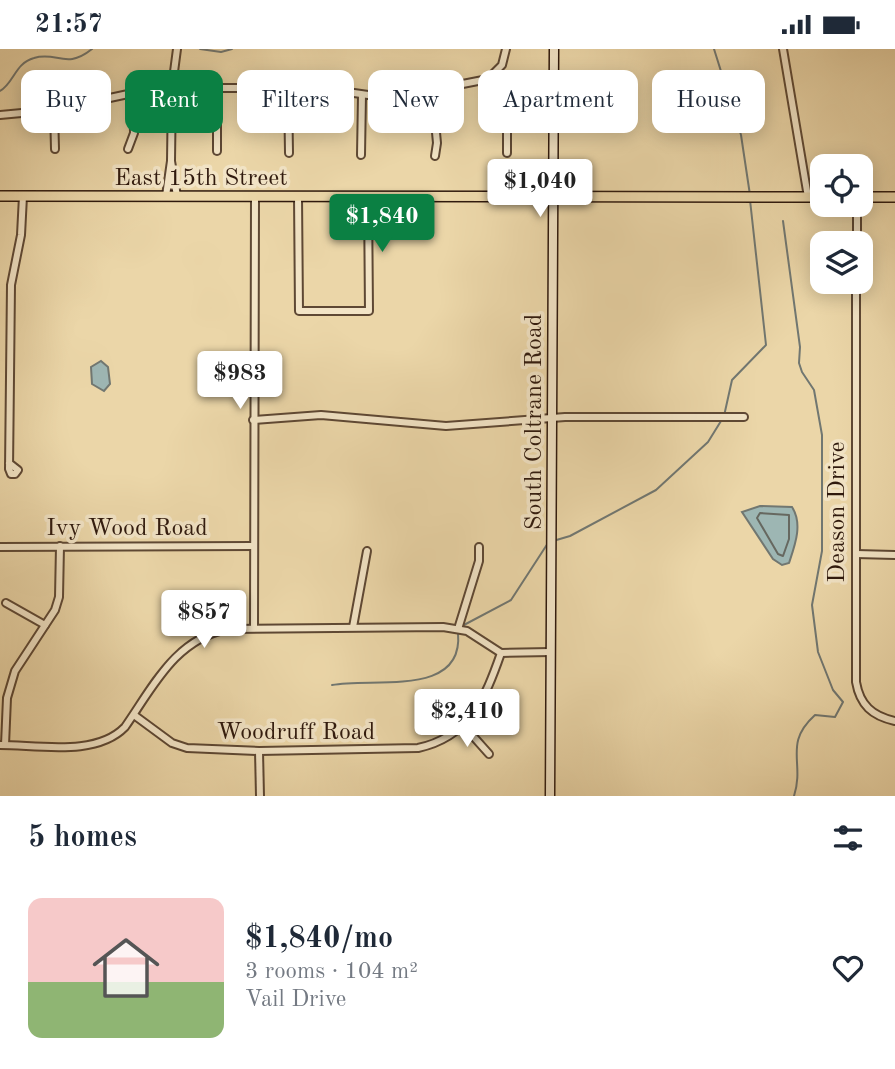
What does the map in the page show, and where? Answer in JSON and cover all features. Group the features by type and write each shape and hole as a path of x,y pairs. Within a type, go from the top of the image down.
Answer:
{"main road":[{"name":"South Coltrane Road","path":"550,796 554,49"},
{"name":"East 15th Street","path":"0,196 808,197"},
{"path":"873,197 895,197"}],"street":[{"path":"174,70 177,49"},
{"path":"497,70 502,65 506,49"},
{"path":"783,49 808,197"},
{"path":"354,93 368,95"},
{"path":"361,155 362,95"},
{"path":"0,115 21,113"},
{"path":"55,133 55,149"},
{"path":"128,149 134,133"},
{"path":"166,196 171,133"},
{"path":"217,133 217,151"},
{"path":"289,133 289,153"},
{"path":"435,156 436,133"},
{"path":"506,133 507,153"},
{"path":"171,161 177,196"},
{"path":"9,466 10,285 22,235 23,196"},
{"path":"254,627 255,196"},
{"path":"298,196 299,311 369,311 368,197"},
{"name":"Deason Drive","path":"856,294 858,695 872,713 895,721"},
{"path":"253,420 321,415 446,426 552,418 744,417"},
{"path":"60,546 59,597 12,679 2,745 99,743 119,734 172,660 187,645 216,631 254,627 460,629 501,653 551,652"},
{"name":"Ivy Wood Road","path":"0,547 254,547"},
{"path":"460,629 479,561 479,547"},
{"path":"353,627 367,551"},
{"path":"856,554 895,555"},
{"path":"6,603 45,625"},
{"name":"Woodruff Road","path":"134,715 178,745 209,750 418,748 441,741 464,726 483,700 501,653"},
{"path":"464,726 489,754"},
{"path":"259,751 260,796"}],"water":[{"path":"101,361 108,367 110,384 104,391 92,384 91,367"},
{"path":"760,506 792,507 797,527 789,563 782,565 773,559 742,512"}],"waterway":[{"path":"0,91 23,64 34,58 75,58 92,49"},
{"path":"200,49 221,52 232,49"},
{"path":"714,49 741,135 750,195"},
{"path":"724,416 732,380 766,345 750,200"},
{"path":"783,221 800,347 799,363 814,390 822,435 822,551 812,605 818,652 833,690 843,702 835,717 815,715 805,725 797,744 797,784 794,796"},
{"path":"553,541 570,536 656,490 708,442 721,421"},
{"path":"462,626 511,600 548,543"},
{"path":"332,685 391,682 432,676 447,667 456,654 458,633"}]}
